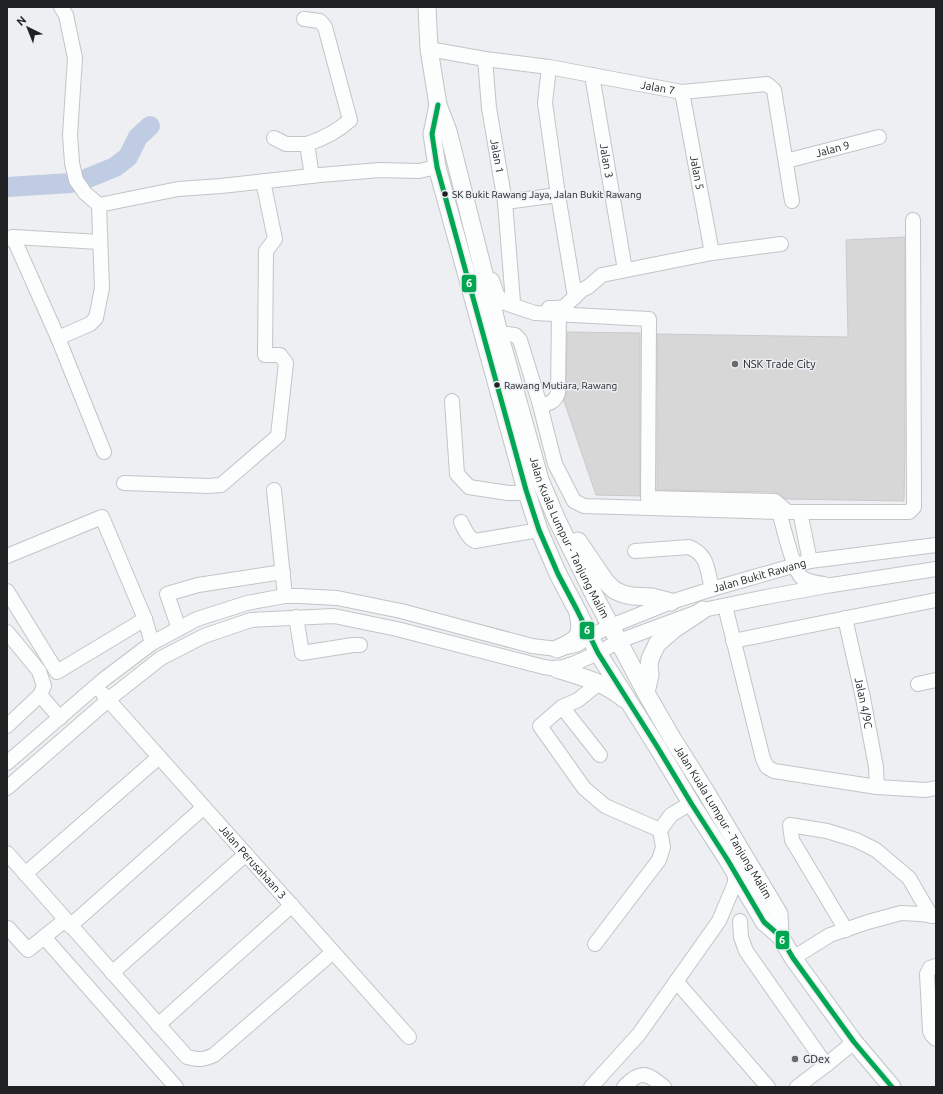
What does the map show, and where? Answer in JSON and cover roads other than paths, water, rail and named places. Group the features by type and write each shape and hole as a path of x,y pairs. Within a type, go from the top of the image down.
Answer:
{"main road":[{"name":"Jalan Kuala Lumpur - Tanjung Malim","path":"427,7 429,49 438,105 448,131 499,333 533,485 540,530 558,574 598,653 727,859 764,922 780,936 793,958 854,1042 892,1087"},
{"name":"Jalan Kuala Lumpur - Tanjung Malim","path":"438,105 432,134 437,167 533,485 557,520 591,589 646,693 779,914 780,936"},
{"path":"533,485 583,549 606,582 614,590 632,596 652,597 671,602"},
{"path":"557,649 573,641 580,631 581,624 577,610"},
{"path":"646,693 650,675 650,659 657,644 673,630 703,610"},
{"path":"557,669 599,683 609,688 632,706"}],"street":[{"path":"58,338 90,324 96,318 102,288 99,205 85,193 76,180 72,163 70,135 75,58 66,15 61,7"},
{"path":"274,138 286,144 307,144 314,142 343,126 350,120 325,27 320,21 304,19"},
{"name":"Jalan 7","path":"429,49 485,59 549,67 682,92 767,84 774,90 792,202"},
{"name":"Jalan 1","path":"485,59 489,108 505,202 513,302"},
{"path":"549,67 545,103 558,195 575,297"},
{"name":"Jalan 3","path":"592,75 625,270"},
{"name":"Jalan 5","path":"682,92 712,253"},
{"name":"Jalan 9","path":"786,161 879,137"},
{"path":"307,144 312,176"},
{"path":"99,205 178,189 380,170 419,171 437,167"},
{"path":"124,483 208,486 221,484 278,436 286,363 280,355 265,355 266,251 274,238 263,181"},
{"path":"505,202 558,195"},
{"path":"499,333 512,334 518,337 540,405 555,464 574,501 584,506 789,512 906,513 914,507 913,220"},
{"path":"472,226 484,250 490,277 497,295 505,303 535,313 649,319 648,498 775,501 789,512 810,562"},
{"path":"100,242 10,238 58,338 104,452"},
{"path":"497,295 524,306 564,307 602,275 712,253 781,244"},
{"path":"540,405 551,402 558,393 558,314"},
{"path":"452,401 457,474 469,486 508,493 517,493 533,485"},
{"path":"274,490 286,596"},
{"path":"789,512 795,566 801,577 811,582 832,585"},
{"path":"7,556 102,517 145,619 152,643"},
{"path":"461,522 469,537 475,541 540,530"},
{"name":"Jalan Bukit Rawang","path":"7,763 96,686 152,643 197,619 246,603 286,596 337,598 401,611 532,646 557,649 576,645 590,636 611,626 671,602 795,566 810,562 936,545"},
{"path":"635,551 689,548 699,552 705,560 712,589"},
{"name":"Jalan Bukit Rawang","path":"557,669 598,653 619,641 703,610 832,585 936,570"},
{"path":"178,628 167,594 198,585 283,572"},
{"path":"7,591 57,672 145,619"},
{"path":"733,641 936,600"},
{"path":"373,624 377,606"},
{"path":"724,606 763,759 767,766 774,771 877,788 926,790 936,788"},
{"path":"7,788 108,700 162,658 204,636 251,620 334,616 397,629 544,667 557,669"},
{"path":"296,617 302,653 360,645"},
{"name":"Jalan 4/9C","path":"845,618 863,698 876,767 877,788"},
{"path":"7,632 39,671 44,686 40,695 7,726"},
{"path":"918,684 936,680"},
{"path":"599,683 578,700 562,707 540,726 584,788 605,806 660,830"},
{"name":"Jalan Perusahaan 3","path":"96,686 409,1037"},
{"path":"40,695 60,718"},
{"path":"562,707 600,755"},
{"path":"25,874 160,757"},
{"path":"595,944 659,860 663,846 660,830 672,815 691,803"},
{"path":"7,929 8,928 28,950 44,937 68,923 204,807"},
{"path":"846,930 792,840 790,825 827,831 856,840 876,850 909,878 933,916"},
{"path":"7,853 187,1057 196,1060 205,1059 214,1055 333,952"},
{"path":"112,973 246,854"},
{"path":"591,1087 639,1034 719,921 735,883 735,873"},
{"path":"158,1025 292,905"},
{"path":"793,958 830,935 901,913 933,916"},
{"path":"719,921 764,922"},
{"path":"740,921 741,938 746,951 826,1065"},
{"path":"44,937 176,1087"},
{"path":"936,966 930,968 927,974 933,1007 930,1031 936,1039"},
{"path":"676,981 768,1087"},
{"path":"797,1087 854,1042"},
{"path":"624,1087 634,1077 644,1074 664,1087"}],"waterway":[{"path":"88,178 115,167 128,157 138,137 150,126"},
{"path":"7,187 71,183"}],"place":[{"name":"SK Bukit Rawang Jaya, Jalan Bukit Rawang","path":"445,194"},
{"name":"NSK Trade City","path":"735,364"},
{"name":"Rawang Mutiara, Rawang","path":"497,385"},
{"name":"GDex","path":"795,1059"}]}
